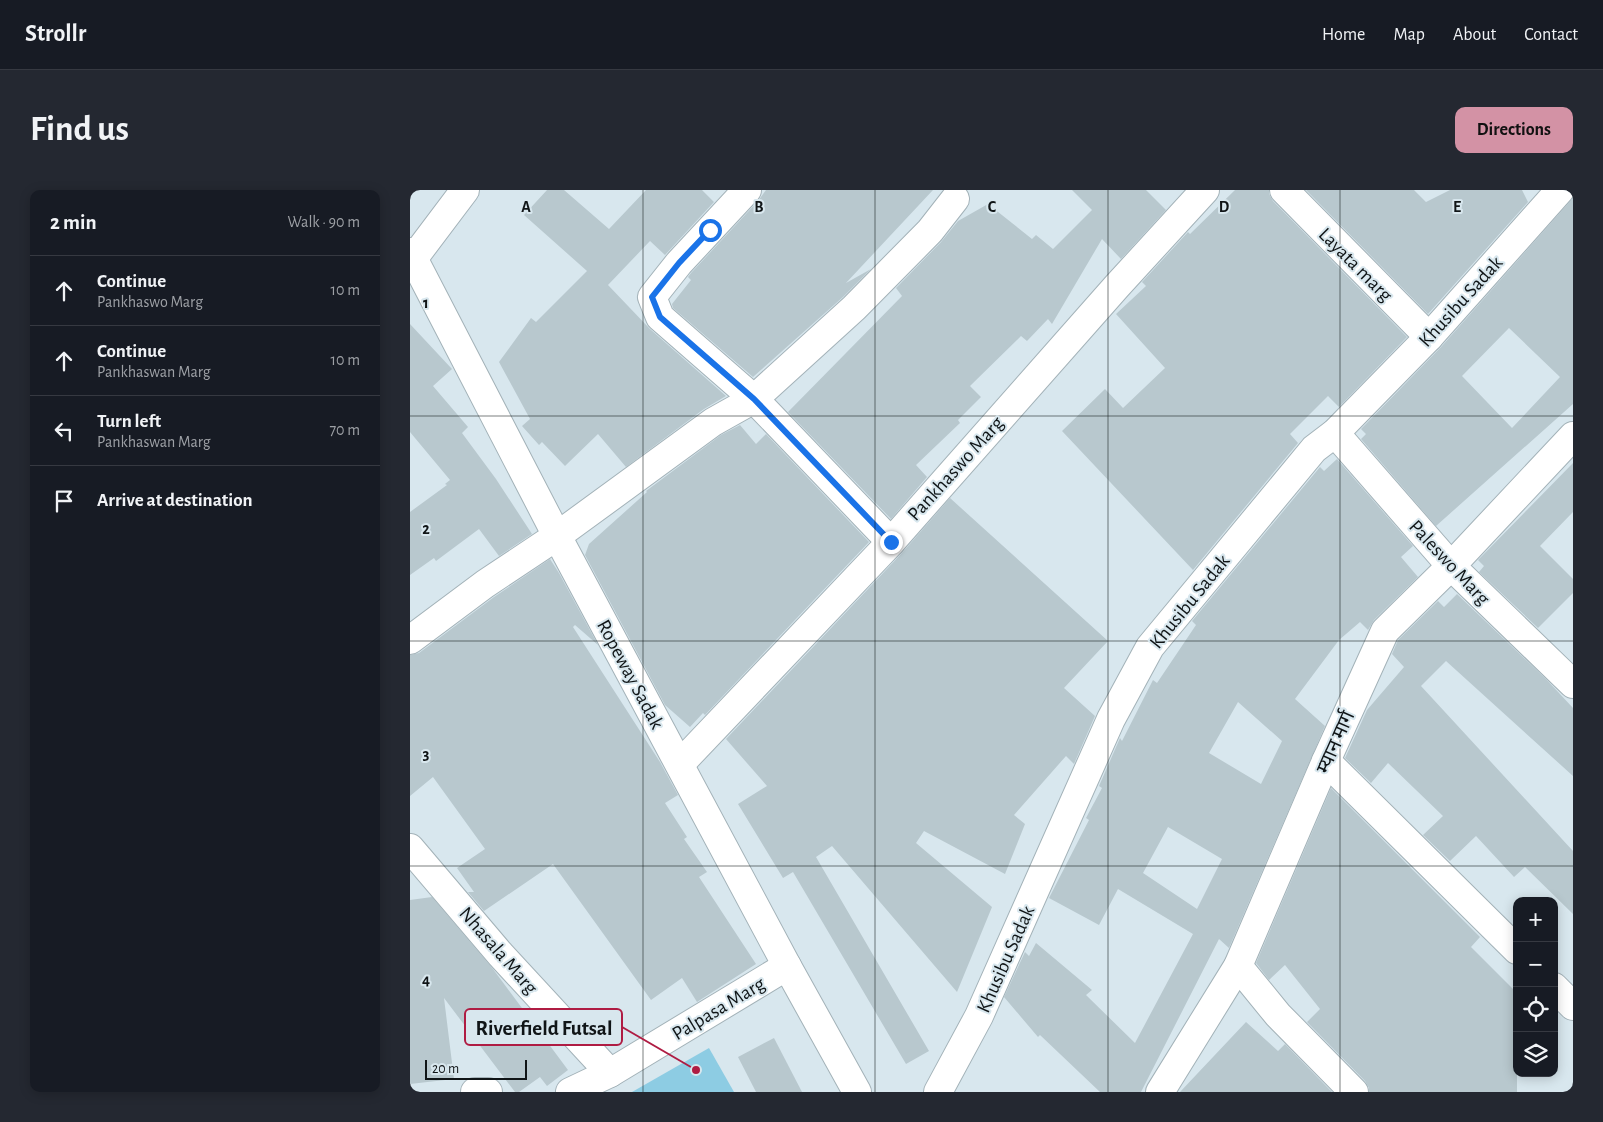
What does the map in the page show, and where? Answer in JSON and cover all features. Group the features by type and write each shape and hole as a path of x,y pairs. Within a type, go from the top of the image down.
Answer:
{"street":[{"path":"411,258 465,190"},
{"path":"747,190 679,263 652,297 660,317 754,399 891,542"},
{"name":"Pankhaswo Marg","path":"680,764 891,542 1117,286 1205,190"},
{"name":"Layata marg","path":"1284,190 1429,337"},
{"name":"Khusibu Sadak","path":"938,1092 979,1016 1111,719 1150,647 1314,449 1335,433 1429,337 1560,190"},
{"path":"410,640 485,584 557,536 713,422 754,399 854,308 930,231 955,199"},
{"name":"Ropeway Sadak","path":"411,258 557,536 787,966 857,1092"},
{"name":"Paleswo Marg","path":"1335,433 1451,566 1573,684"},
{"name":"म्यान मार्ग","path":"1160,1092 1238,966 1326,760 1385,631 1451,566 1573,436"},
{"path":"1326,760 1513,946"},
{"name":"Nhasala Marg","path":"410,848 500,954 610,1073"},
{"name":"Palpasa Marg","path":"570,1092 610,1073 787,966"},
{"path":"1238,966 1278,1015 1354,1092"},
{"path":"1558,991 1573,1006"},
{"path":"475,1092 488,1092"}],"shaded area":[{"path":"709,1048 734,1092 632,1092"}],"building":[{"path":"547,190 564,190 609,229 646,190 702,190 714,202 665,255 650,241 608,285 650,329 726,396 704,409 626,467 598,434 565,466 542,442 539,445 522,426 530,419 499,362 531,318 536,322 587,271 524,215"},
{"path":"766,190 933,190 846,283 871,269 843,297 753,377 673,308 672,304 691,280 688,277 691,273"},
{"path":"1072,190 1146,190 1166,210 1121,259 1102,239 1052,324 1048,319 1027,341 1021,336 970,386 981,397 958,420 960,423 916,465 927,477 891,519 788,412 902,296 896,288 941,242 958,221 988,204 1032,239 1036,235 1053,249 1092,210"},
{"path":"1235,190 1269,190 1273,201 1407,337 1339,407 1328,396 1290,434 1298,443 1193,570 1062,431 1105,389 1123,408 1165,368 1116,314 1146,286 1142,282 1188,232 1190,234"},
{"path":"1306,190 1414,190 1426,202 1450,190 1522,190 1528,202 1428,314"},
{"path":"1573,198 1573,404 1436,526 1361,439 1366,434 1361,429 1441,347","holes":["1509,328 1560,377 1512,428 1462,376"]},
{"path":"410,324 452,369 433,386 468,427 462,433 496,479 532,534 499,556 479,529 436,561 434,558 410,575 410,512 447,485 445,484 450,480 410,432"},
{"path":"740,425 756,444 766,434 869,542 705,715 703,713 690,727 665,705 585,555 589,544 646,491 721,435"},
{"path":"1337,459 1413,546 1401,557 1418,577 1374,620 1368,630 1360,622 1339,640 1295,699 1325,726 1229,948 1219,939 1141,1092 1100,1092 1040,1035 1038,1037 1004,997 1025,952 1029,956 1036,943 1092,990 1086,995 1135,1043 1193,934 1118,889 1099,925 1049,898 1089,820 1086,818 1102,788 1099,786 1120,738 1122,741 1153,680 1157,683 1196,625 1192,621 1320,467 1324,471","holes":["1238,702 1282,741 1261,784 1209,753","1168,827 1222,859 1197,909 1143,873"]},
{"path":"1573,463 1573,512 1540,546 1573,579 1573,593 1538,628 1479,572 1484,566 1478,560"},
{"path":"950,498 1108,641 1064,688 1095,716 1074,764 1066,756 1014,815 1025,824 1005,874 924,831 916,843 992,907 957,992 832,846 816,857 929,1051 906,1064 793,872 783,878 738,804 767,786 726,739 902,553"},
{"path":"550,559 598,645 575,625 573,627 660,762 678,795 665,803 687,837 684,839 707,872 699,877 756,964 697,1002 682,978 651,1000 553,864 484,911 468,892 474,892 457,868 485,849 433,777 410,796 410,655 419,653 494,597"},
{"path":"1457,594 1546,679 1573,708 1573,776 1446,661 1421,686 1573,851 1573,914 1558,899 1558,897 1556,897 1525,867 1514,877 1476,836 1450,861 1423,835 1443,816 1388,763 1371,783 1345,758 1367,710 1404,667 1392,654 1398,640 1438,601 1444,607"},
{"path":"1331,788 1480,937 1471,947 1513,989 1513,1077 1517,1077 1517,1092 1369,1092 1365,1081 1307,1022 1320,1009 1285,965 1269,980 1256,963"},
{"path":"432,897 493,969 568,1070 547,1086 540,1077 519,1092 515,1092 444,998 454,1079 410,1084 410,900"},
{"path":"1246,1022 1278,1051 1285,1044 1332,1092 1180,1092"},
{"path":"774,1038 802,1092 756,1092 738,1057"}],"place":[{"name":"Riverfield Futsal","path":"696,1070"}],"route":[{"path":"710,230 679,263 652,297 660,317 754,399 891,542"}]}
